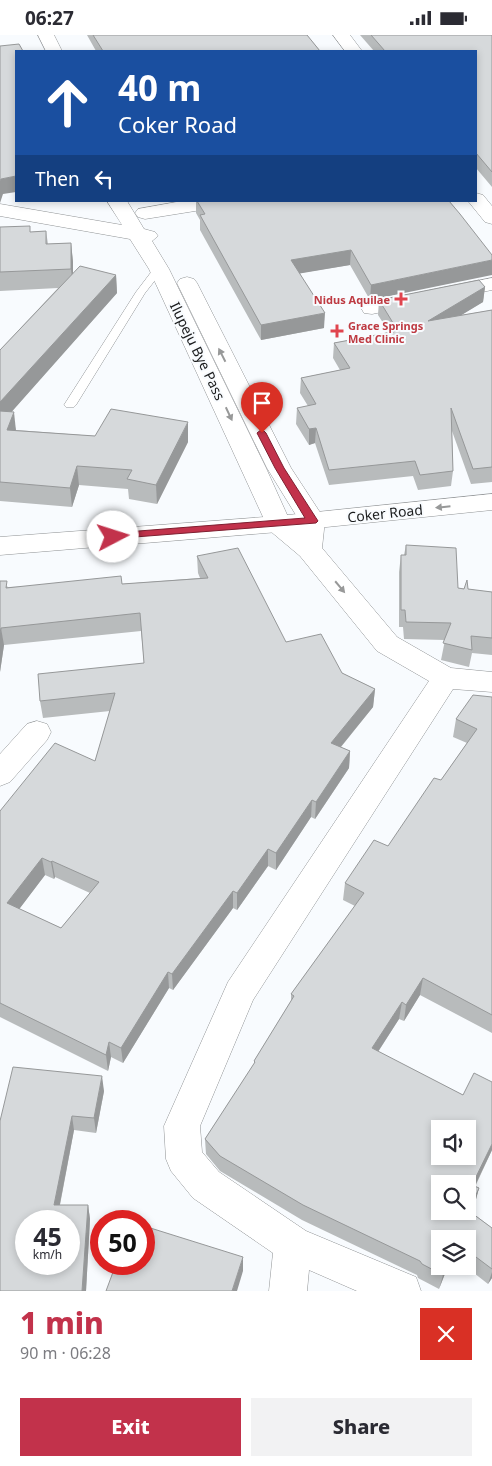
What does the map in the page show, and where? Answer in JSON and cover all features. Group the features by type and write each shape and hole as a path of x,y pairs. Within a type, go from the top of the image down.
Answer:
{"street":[{"path":"46,35 54,50"},
{"path":"341,35 353,50"},
{"path":"477,200 492,218"},
{"name":"Ilupeju Bye Pass","path":"118,202 159,269 254,468 278,524 309,550 387,644 446,678 492,682"},
{"path":"142,207 207,202"},
{"name":"Ilupeju Bye Pass","path":"142,207 183,276 280,468 312,521"},
{"path":"0,210 137,235 160,237"},
{"path":"372,308 492,284"},
{"name":"Coker Road","path":"0,546 312,521 492,502"},
{"path":"309,550 312,521"},
{"path":"402,1291 293,1244 206,1185 184,1159 182,1126 240,992 446,678"},
{"path":"0,774 37,732"},
{"path":"288,1291 293,1244"}],"lane":[{"path":"70,405 141,292 159,269"}],"building":[{"path":"93,35 307,35 319,50 102,50"},
{"path":"371,35 492,35 492,172 477,154 477,50 384,50"},
{"path":"19,44 22,50 15,50 15,176 1,179 0,181 0,46"},
{"path":"198,202 450,202 492,255 492,260 371,285 351,250 291,260 325,313 261,325 200,215 205,214"},
{"path":"30,226 30,232 46,231 46,244 71,243 71,269 0,272 0,227"},
{"path":"80,266 116,275 0,402 0,350"},
{"path":"479,280 485,287 428,321 492,310 492,467 473,469 451,408 453,471 420,475 415,461 329,470 316,428 309,429 297,408 316,404 301,378 350,368 334,343 398,331 379,300"},
{"path":"111,409 188,422 156,485 127,479 132,470 77,466 70,488 0,482 0,411 14,412 7,430 95,436"},
{"path":"406,545 456,548 458,588 464,589 467,580 468,589 492,592 492,638 471,636 472,650 443,643 451,623 406,622 405,610 401,610 401,555 406,555"},
{"path":"238,548 286,642 321,634 342,673 375,689 331,743 350,751 316,802 312,800 276,853 268,849 237,893 233,891 172,974 168,972 121,1048 109,1042 106,1055 0,1003 0,811 55,743 95,761 115,693 40,701 38,674 144,663 140,613 1,628 0,633 0,581 7,581 6,588 121,576 122,584 208,578 197,556","holes":["42,858 99,882 61,928 7,903"]},
{"path":"473,695 492,697 492,1015 423,978 406,1005 402,1002 372,1048 463,1095 474,1073 492,1082 492,1144 476,1177 476,1175 431,1175 431,1220 476,1220 476,1216 492,1228 492,1269 476,1257 476,1230 431,1230 431,1269 420,1261 303,1205 220,1156 205,1139 255,1062 294,996 291,994 364,893 345,883 374,840 388,846 434,778 441,780 477,729 456,719"},
{"path":"13,1067 102,1076 94,1118 72,1116 54,1205 88,1205 82,1291 0,1291 0,1121"},
{"path":"155,1229 243,1257 232,1291 106,1291 112,1275 155,1275"}],"place":[{"name":"Nidus Aquilae","path":"401,299"},
{"name":"Grace Springs Med Clinic","path":"337,331"}],"route":[{"path":"113,537 312,521 280,468 262,433"}]}
